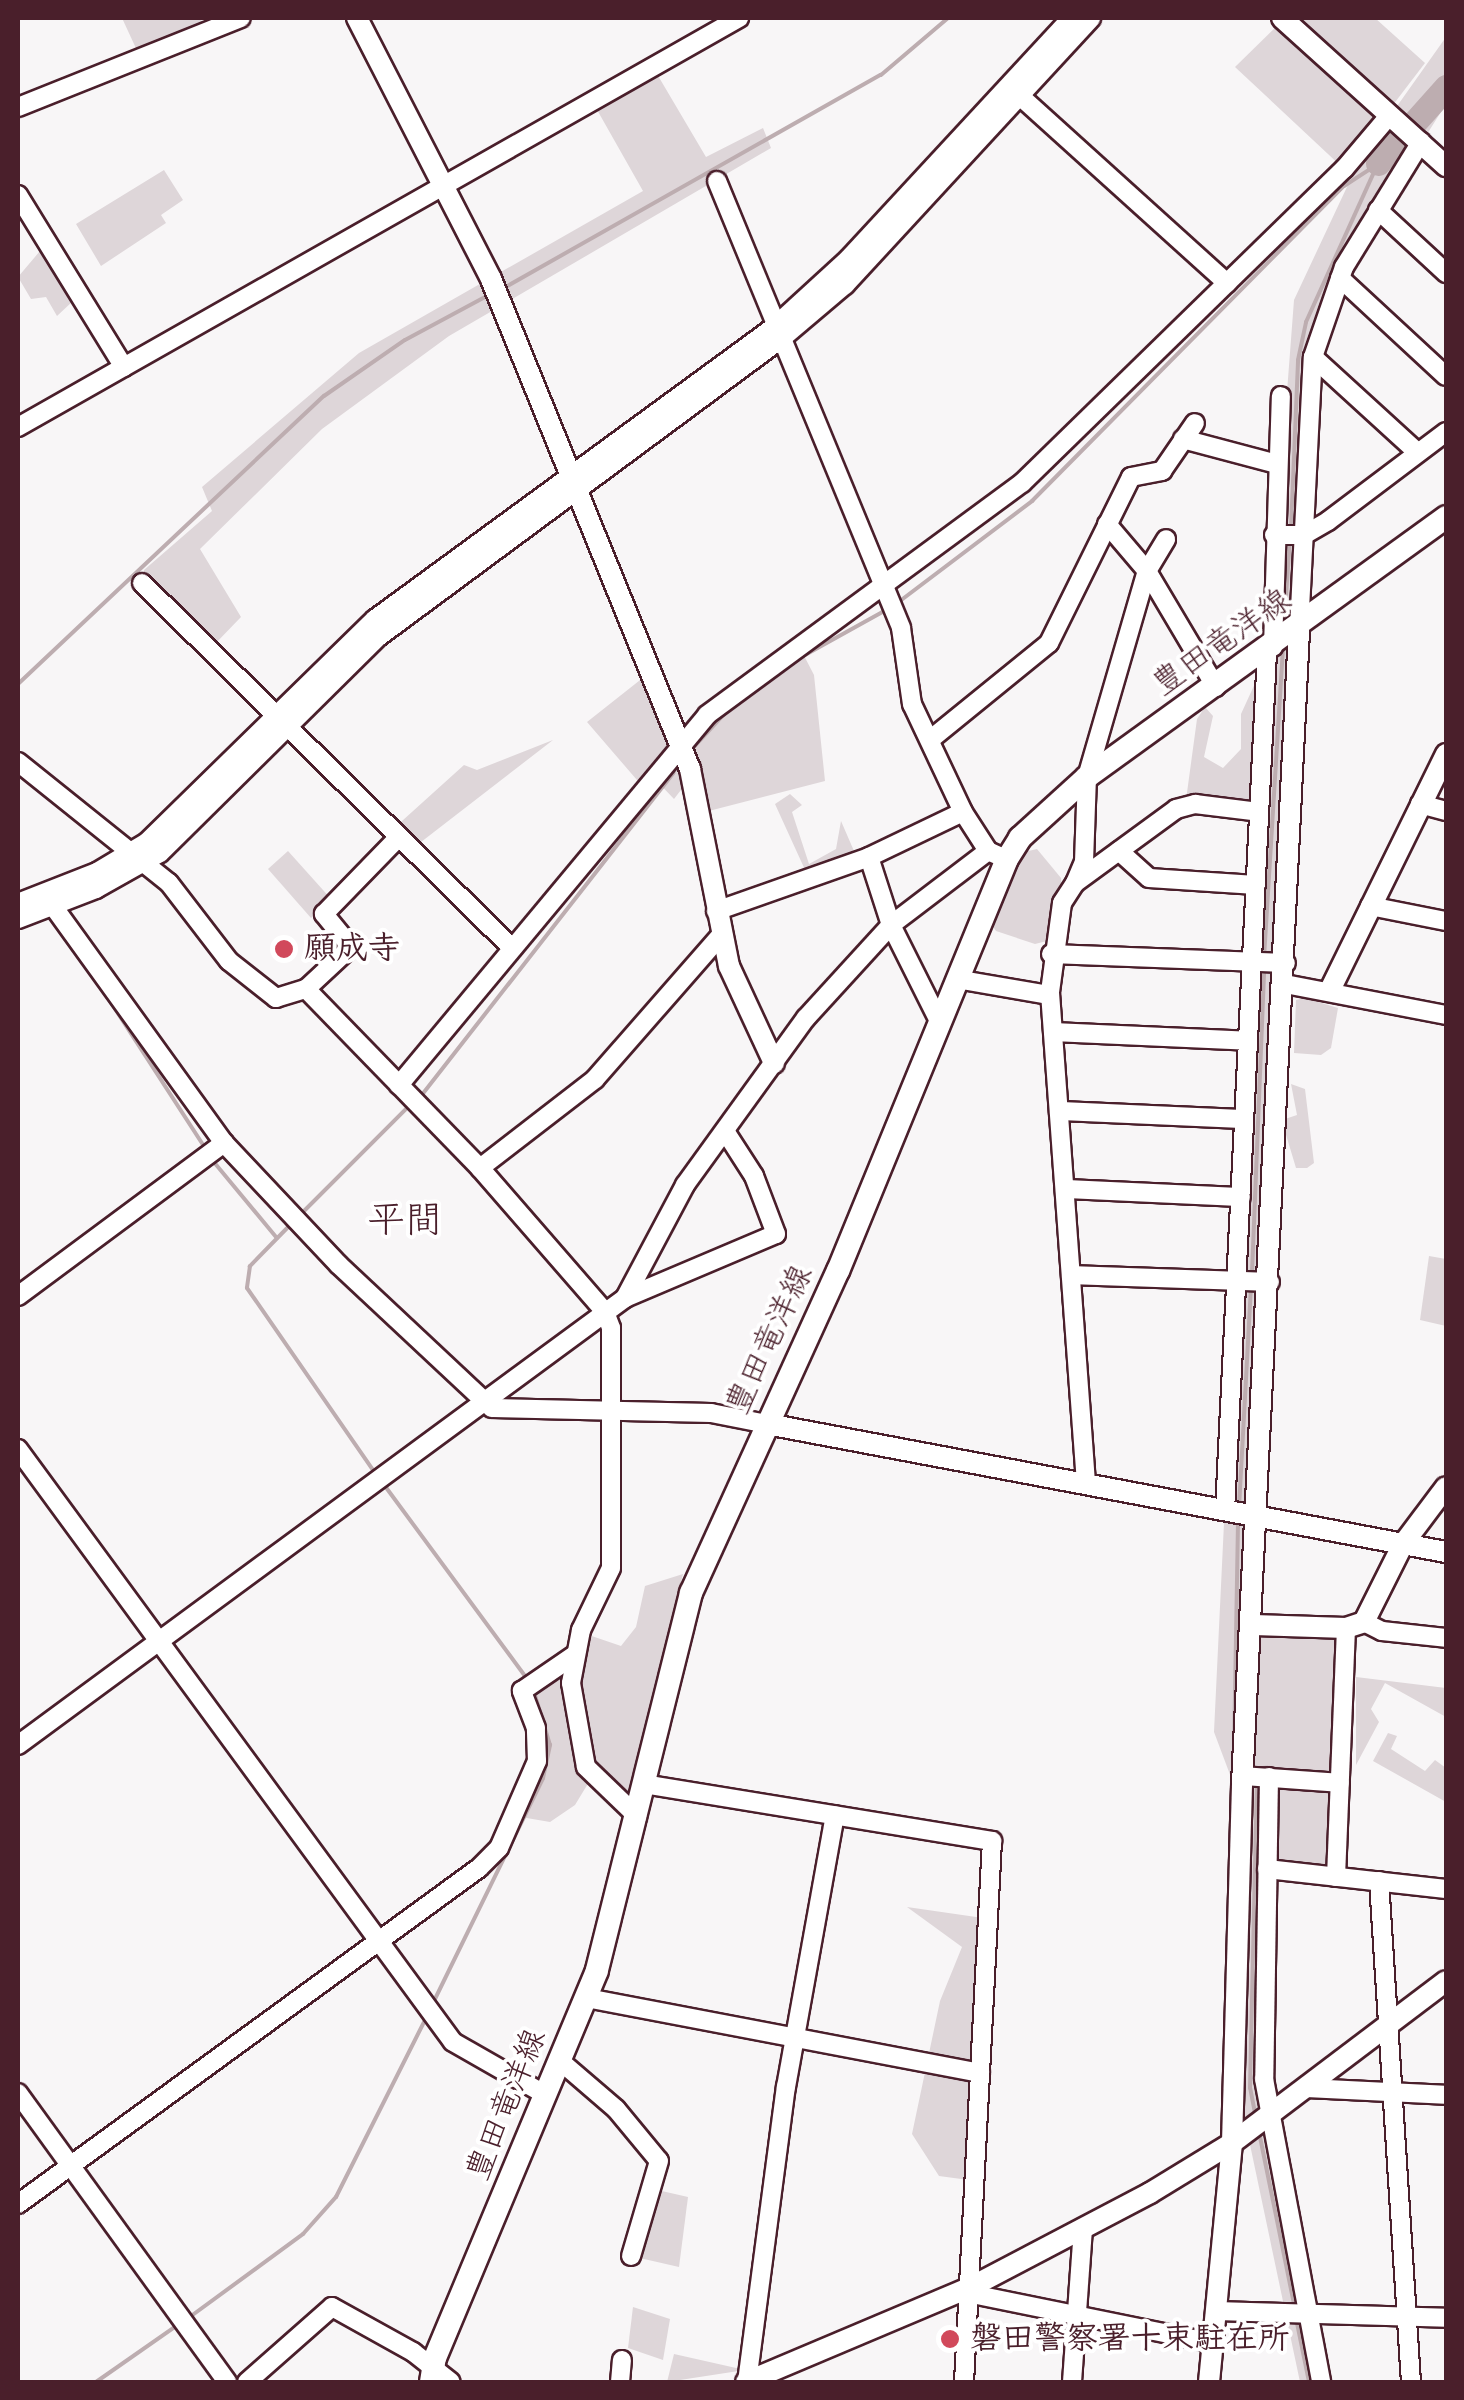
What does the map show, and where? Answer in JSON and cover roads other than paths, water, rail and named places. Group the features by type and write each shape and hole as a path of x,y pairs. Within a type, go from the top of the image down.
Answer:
{"main road":[{"name":"豊田竜洋線","path":"438,2377 587,1998 637,1816 691,1593 838,1272 940,1021 997,855 1087,777 1299,629 1446,517"}],"street":[{"path":"18,107 240,18"},
{"path":"357,18 491,278 691,772 721,936 774,1063"},
{"path":"18,428 739,18"},
{"path":"778,332 1070,18"},
{"path":"18,919 53,906 138,858 179,816 376,638 572,483 844,285 1090,18"},
{"path":"1282,18 1446,166"},
{"path":"1020,96 1227,284"},
{"path":"399,1085 678,744 734,689 885,588 1022,484 1227,284 1388,116"},
{"path":"1209,2382 1232,2143 1243,1776 1254,1625 1314,356 1340,278 1422,142"},
{"path":"625,1298 686,1184 774,1063 891,925 997,855 963,812 912,704 901,628 716,181"},
{"path":"18,195 124,368"},
{"path":"1378,210 1446,273"},
{"path":"1340,278 1446,376"},
{"path":"1314,356 1418,453"},
{"path":"1225,1511 1281,396"},
{"path":"930,739 1048,643 1131,477 1162,470 1195,423"},
{"path":"1274,535 1304,534 1446,432"},
{"path":"1183,438 1278,464"},
{"path":"1107,524 1147,571 1216,687"},
{"path":"1086,1483 1050,995 1051,954 1062,903 1084,862 1087,777 1147,571 1166,540"},
{"path":"142,583 512,948"},
{"path":"1330,990 1446,754"},
{"path":"18,762 138,858 186,902 229,962 262,993 276,998 306,989 351,947 324,914 399,837"},
{"path":"1075,883 1176,809 1195,804 1259,812"},
{"path":"1420,804 1446,811"},
{"path":"716,911 869,857 963,812"},
{"path":"1119,850 1149,878 1256,886"},
{"path":"869,857 891,925 940,1021"},
{"path":"18,902 138,858"},
{"path":"53,906 224,1143 486,1403 608,1414 710,1412 1446,1552"},
{"path":"1370,906 1446,920"},
{"path":"480,1168 596,1079 721,936"},
{"path":"1051,954 1252,960 1330,990 1446,1015"},
{"path":"956,979 1050,995"},
{"path":"306,989 480,1168 606,1312 611,1328 611,1568 587,1614 572,1682 586,1767 637,1816"},
{"path":"1053,1032 1248,1040"},
{"path":"1059,1111 1244,1119"},
{"path":"18,1746 625,1298 776,1234 754,1176 725,1130"},
{"path":"18,1296 224,1143"},
{"path":"1064,1190 1240,1198"},
{"path":"1071,1275 1270,1282"},
{"path":"18,1448 377,1945 453,2042 546,2095"},
{"path":"1336,1877 1340,1783 1355,1625 1404,1544 1446,1487"},
{"path":"1254,1625 1355,1625 1446,1638"},
{"path":"18,2204 377,1945 499,1848 537,1761 536,1728 522,1691 576,1654"},
{"path":"1243,1776 1340,1783"},
{"path":"1268,1777 1264,2079 1321,2382"},
{"path":"644,1784 992,1840 972,2290 964,2382"},
{"path":"746,2382 794,2040 834,1815"},
{"path":"1267,1869 1446,1889"},
{"path":"1379,1882 1411,2382"},
{"path":"746,2382 972,2290 1083,2230 1232,2143 1446,1981"},
{"path":"587,1998 980,2073"},
{"path":"560,2060 616,2109 659,2160 631,2256"},
{"path":"1304,2088 1446,2095"},
{"path":"18,2094 227,2382"},
{"path":"1072,2382 1083,2230"},
{"path":"972,2290 1212,2343"},
{"path":"260,2378 332,2308 438,2377"},
{"path":"1216,2310 1446,2318"},
{"path":"620,2382 622,2360"}],"waterway":[{"path":"502,289 881,75 948,18"},
{"path":"1378,163 1446,87"},
{"path":"1291,529 1298,360 1306,322 1378,163"},
{"path":"896,604 1032,501 1344,186 1375,166"},
{"path":"18,684 324,396 405,340 489,295"},
{"path":"1284,624 1290,539"},
{"path":"796,660 888,609"},
{"path":"1264,958 1283,648"},
{"path":"693,748 728,710"},
{"path":"421,1096 673,773"},
{"path":"1252,1273 1264,968"},
{"path":"99,984 205,1148"},
{"path":"300,1215 410,1105"},
{"path":"213,1161 277,1238"},
{"path":"293,1222 250,1266 247,1288 376,1474"},
{"path":"1239,1508 1251,1288"},
{"path":"382,1482 527,1679"},
{"path":"1234,1752 1238,1522"},
{"path":"433,2003 543,1778 550,1745 534,1692"},
{"path":"1255,2113 1250,2088 1257,1784"},
{"path":"187,2319 303,2234 336,2197 427,2016"},
{"path":"1259,2132 1295,2309"},
{"path":"1296,2318 1309,2382"},
{"path":"96,2382 179,2324"}],"place":[{"name":"願成寺","path":"284,949"},
{"name":"磐田警察署十束駐在所","path":"950,2339"}],"district":[{"name":"平間","path":"405,1222"}]}
